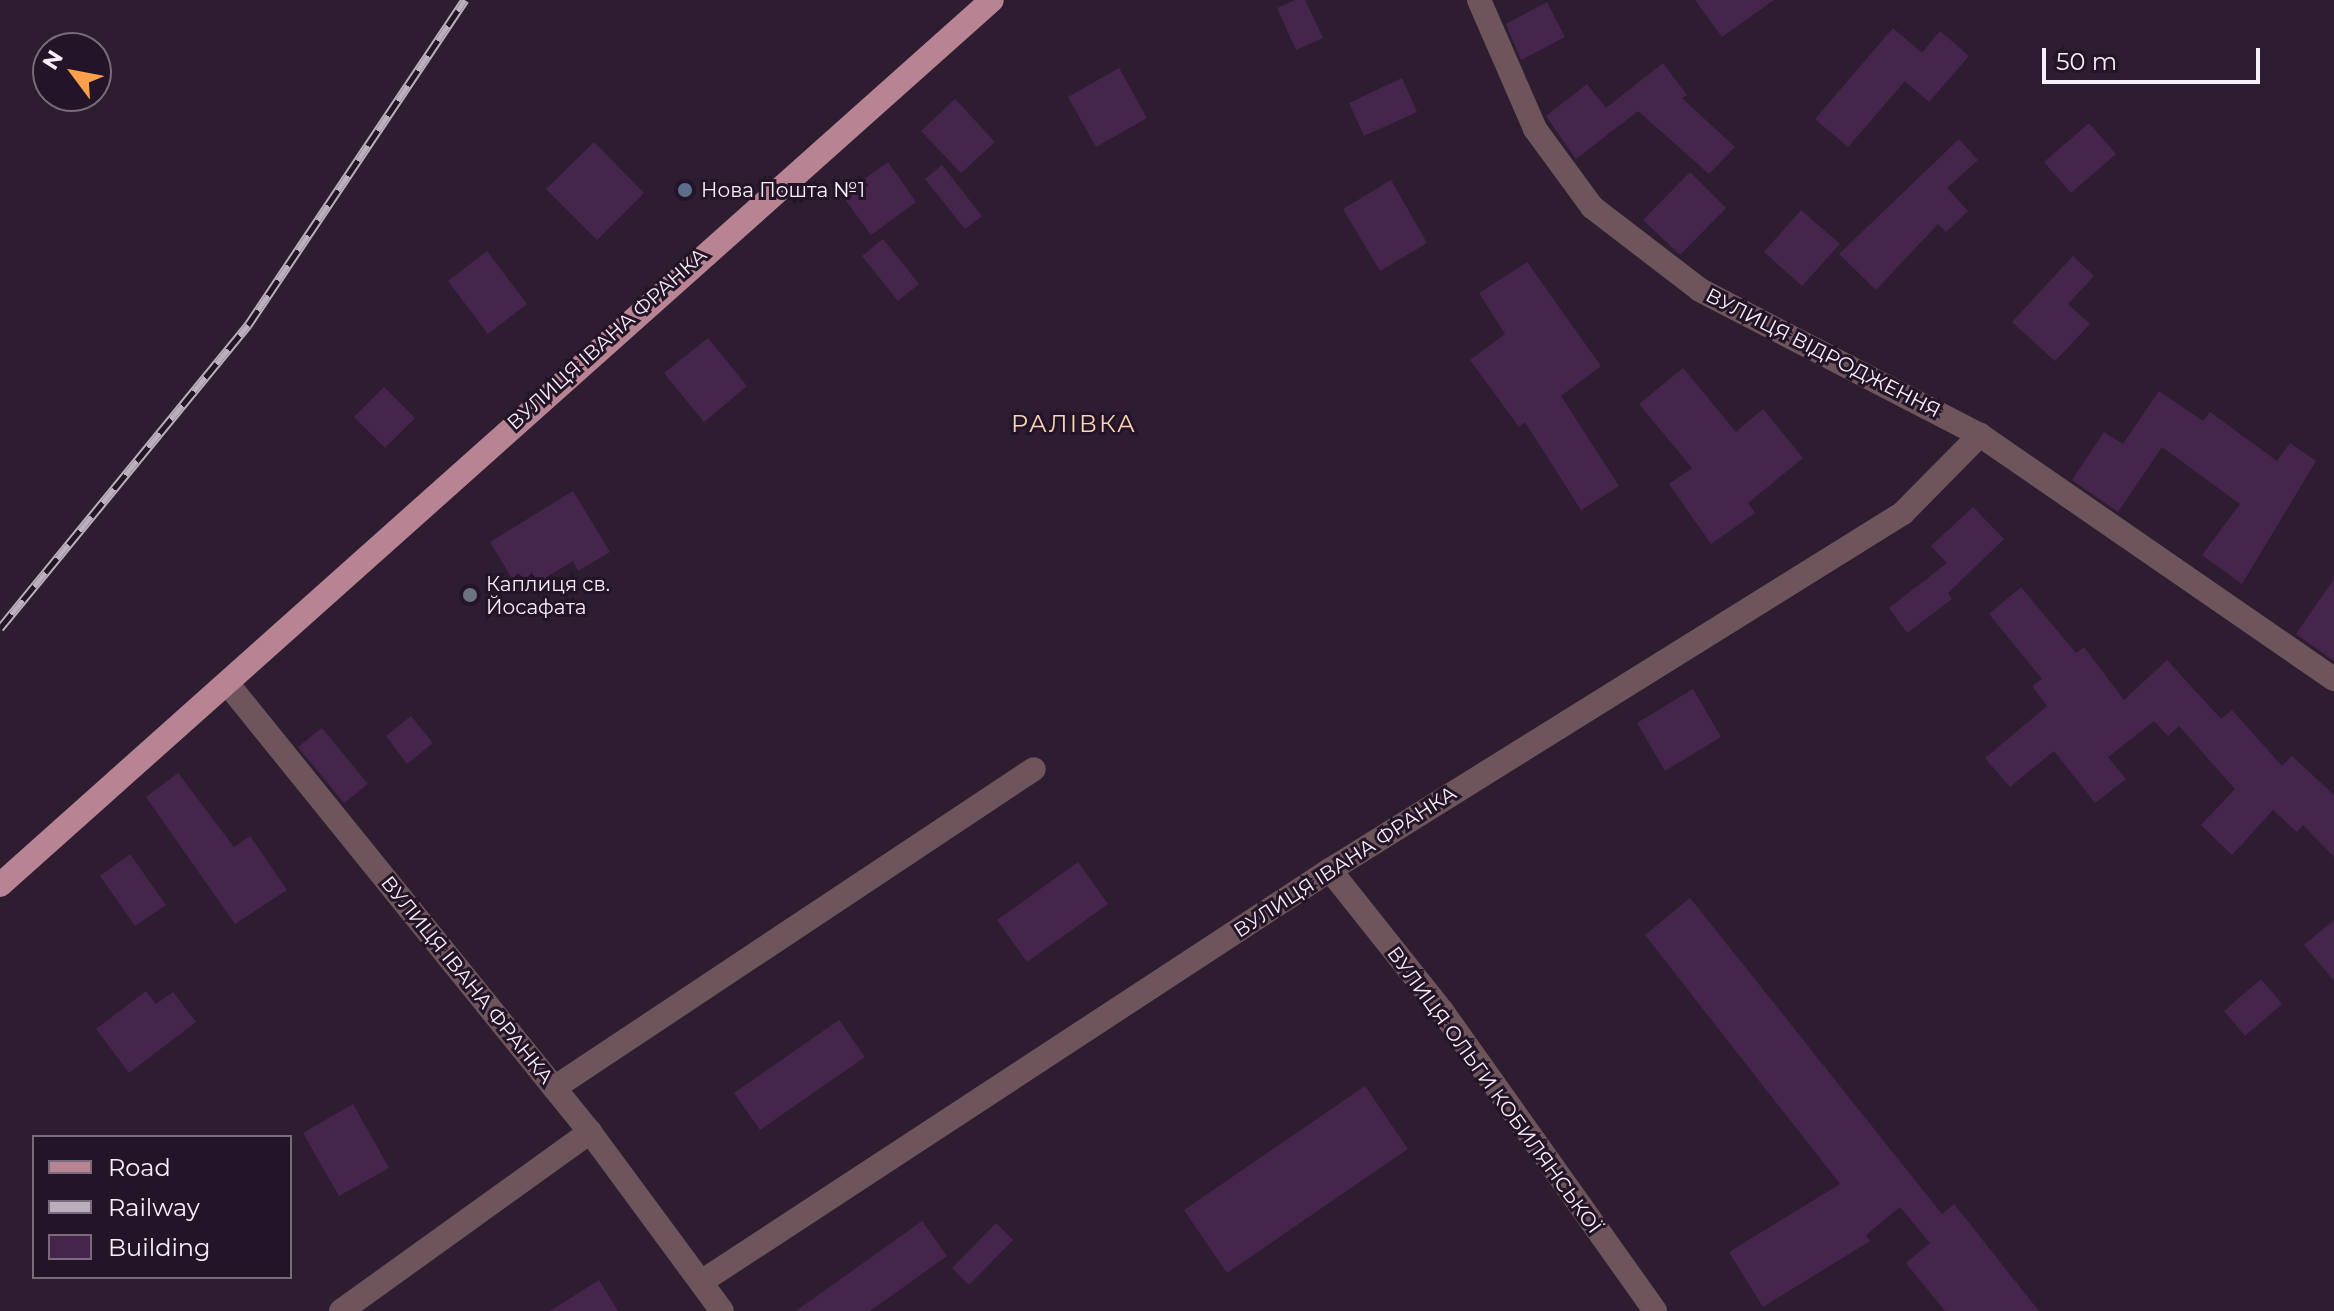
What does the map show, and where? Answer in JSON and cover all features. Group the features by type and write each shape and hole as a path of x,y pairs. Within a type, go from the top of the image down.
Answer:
{"main road":[{"name":"ВУЛИЦЯ ІВАНА ФРАНКА","path":"0,885 992,0"}],"street":[{"name":"ВУЛИЦЯ ВІДРОДЖЕННЯ","path":"1479,0 1535,129 1592,207 1700,290 1980,435 2334,679"},
{"name":"ВУЛИЦЯ ІВАНА ФРАНКА","path":"701,1282 1330,870 1903,513 1980,435"},
{"name":"ВУЛИЦЯ ІВАНА ФРАНКА","path":"227,683 590,1132 722,1311"},
{"path":"554,1088 1034,769"},
{"name":"ВУЛИЦЯ ОЛЬГИ КОБИЛЯНСЬКОЇ","path":"1330,870 1442,1011 1655,1311"},
{"path":"341,1311 590,1132"}],"building":[{"path":"1295,0 1305,0 1323,38 1296,50 1277,8"},
{"path":"1695,0 1774,0 1722,37"},
{"path":"1547,2 1565,37 1521,60 1506,24"},
{"path":"1893,28 1922,53 1940,31 1969,56 1929,102 1905,81 1848,147 1815,119"},
{"path":"1663,63 1687,95 1682,98 1735,147 1709,174 1638,111 1576,159 1546,116 1587,84 1606,108"},
{"path":"1119,68 1147,118 1096,147 1068,97"},
{"path":"1402,78 1417,112 1364,136 1349,103"},
{"path":"955,99 995,142 961,173 921,131"},
{"path":"2089,123 2116,154 2071,193 2044,162"},
{"path":"1959,139 1978,160 1947,188 1968,211 1946,232 1938,224 1876,290 1839,254"},
{"path":"594,142 644,193 597,240 546,189"},
{"path":"888,162 916,202 871,235 842,195"},
{"path":"942,165 982,216 965,229 925,179"},
{"path":"1690,172 1726,208 1680,255 1643,220"},
{"path":"1391,180 1427,243 1380,271 1343,209"},
{"path":"1801,210 1840,244 1802,286 1764,252"},
{"path":"883,239 919,284 898,301 862,256"},
{"path":"487,251 527,304 488,334 448,281"},
{"path":"2073,256 2094,276 2068,304 2090,324 2055,361 2012,322"},
{"path":"1527,262 1601,366 1561,396 1619,486 1581,510 1525,422 1519,427 1470,360 1505,334 1479,293"},
{"path":"708,338 747,386 704,422 664,373"},
{"path":"1683,368 1736,432 1763,409 1803,458 1748,503 1755,513 1711,544 1669,484 1692,468 1639,404"},
{"path":"384,387 415,418 385,448 354,417"},
{"path":"2159,391 2203,421 2210,412 2277,461 2290,443 2316,461 2242,584 2202,555 2240,504 2162,447 2118,512 2072,480 2104,432 2123,444"},
{"path":"573,491 610,552 578,571 573,561 521,593 490,542"},
{"path":"1973,507 2004,539 1948,593 1952,599 1907,633 1889,608 1947,563 1931,546"},
{"path":"2334,579 2334,661 2296,634"},
{"path":"2021,587 2076,653 2084,647 2124,700 2167,660 2221,719 2232,710 2282,766 2292,756 2334,795 2334,857 2303,825 2297,832 2273,810 2232,855 2201,825 2235,789 2179,726 2168,736 2154,721 2108,757 2126,779 2095,803 2054,751 2010,787 1985,758 2047,706 2032,686 2042,679 1989,614"},
{"path":"1693,689 1721,737 1665,771 1637,723"},
{"path":"411,716 433,743 407,764 386,736"},
{"path":"322,728 368,784 344,803 298,747"},
{"path":"178,773 234,847 250,836 287,890 235,924 146,797"},
{"path":"130,854 166,905 135,926 100,876"},
{"path":"1078,862 1108,904 1027,962 997,920"},
{"path":"1690,898 1942,1214 1954,1204 2039,1311 1945,1311 1906,1263 1930,1243 1900,1207 1866,1235 1870,1241 1763,1307 1729,1252 1840,1184 1645,935"},
{"path":"2334,920 2334,981 2304,945"},
{"path":"2261,979 2282,1004 2245,1036 2224,1011"},
{"path":"146,991 156,1004 173,992 196,1022 129,1073 96,1029"},
{"path":"839,1020 865,1057 760,1130 734,1093"},
{"path":"1365,1086 1408,1149 1227,1273 1184,1210"},
{"path":"353,1104 389,1168 339,1196 303,1133"},
{"path":"922,1221 947,1256 870,1311 796,1311"},
{"path":"996,1223 1013,1240 969,1285 952,1268"},
{"path":"599,1280 618,1311 550,1311"}],"railway":[{"path":"0,628 248,325 465,0"}],"place":[{"name":"Нова Пошта №1","path":"685,190"},
{"name":"Каплиця св. Йосафата","path":"470,595"}],"district":[{"name":"РАЛІВКА","path":"1074,424"}]}
